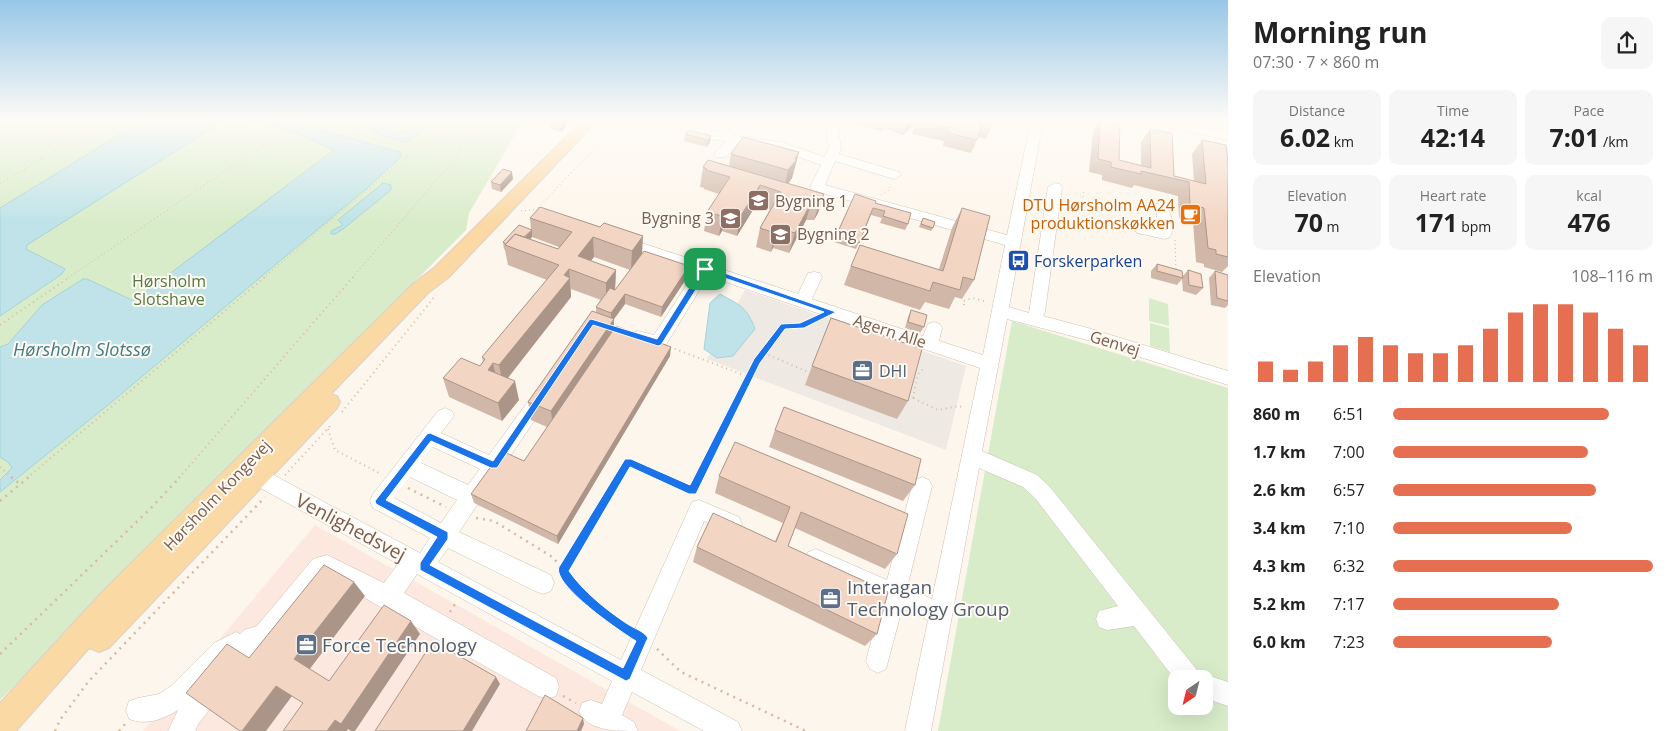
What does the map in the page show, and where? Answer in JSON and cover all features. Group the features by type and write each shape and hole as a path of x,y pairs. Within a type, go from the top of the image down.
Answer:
{"main road":[{"name":"Hørsholm Kongevej","path":"12,731 366,344 421,288 442,272 557,155"},
{"name":"Hørsholm Kongevej","path":"0,726 112,602 380,347 429,291 442,272"}],"street":[{"path":"814,155 894,175"},
{"path":"832,155 817,187 1014,242"},
{"path":"918,731 1031,155"},
{"path":"1037,312 1055,187"},
{"path":"1142,230 1164,234 1164,214 1161,207"},
{"name":"Agern Alle","path":"605,236 832,312 931,336 989,364"},
{"path":"625,332 658,343 705,269"},
{"path":"803,302 814,277"},
{"name":"Genvej","path":"1001,309 1228,378"},
{"path":"388,597 444,535 554,378"},
{"path":"445,416 380,501 444,535 543,583"},
{"path":"430,436 494,466"},
{"path":"972,456 1030,481 1042,492 1183,670"},
{"path":"407,466 472,497"},
{"name":"Venlighedsvej","path":"246,476 418,563 729,731"},
{"path":"878,661 922,486"},
{"path":"607,721 699,509 737,526"},
{"path":"806,554 942,615"},
{"path":"138,710 151,711 164,706 180,695 224,649 252,638 263,636 321,566 327,565 388,597 547,687"},
{"path":"1108,619 1139,614"},
{"path":"181,731 190,714 252,638"},
{"path":"1213,689 1228,694"}],"path":[{"path":"39,160 43,155"},
{"path":"0,184 47,155"},
{"path":"0,325 249,155"},
{"path":"0,501 409,155"},
{"path":"0,654 151,508 185,471 457,155"},
{"path":"545,211 538,208 588,155"},
{"path":"877,204 881,194 889,190 894,175"},
{"path":"1083,197 1084,189"},
{"path":"1164,234 1175,238 1176,275"},
{"path":"964,305 963,301 974,298 1001,309"},
{"path":"563,571 628,462 692,491 750,376 763,353 783,326 801,326 832,312"},
{"path":"658,343 750,376"},
{"path":"763,353 778,357 810,373"},
{"path":"914,398 918,374 923,369"},
{"path":"904,394 938,410 959,406 980,413"},
{"path":"0,467 20,484"},
{"path":"530,542 554,558 574,588 621,626 662,652 681,672 806,731"},
{"path":"441,627 465,589"}],"shaded area":[{"path":"745,290 966,366 946,450 707,359"},
{"path":"315,525 680,731 143,731"}],"green space":[{"name":"Hørsholm Slotshave","path":"0,155 503,155 469,213 466,230 0,700"},
{"path":"1149,298 1168,304 1169,326 1149,321"},
{"path":"1012,321 1228,388 1228,731 938,731"},
{"path":"1150,323 1169,328 1170,352 1150,346"}],"water":[{"name":"Hørsholm Slotssø","path":"86,155 169,155 27,245 26,249 65,269 62,274 0,316 0,208"},
{"name":"Hørsholm Slotssø","path":"327,155 402,155 367,188 108,405 0,492 0,480 12,468 8,462 0,457 0,347 8,344 42,305 83,279 87,279 132,300 136,299"},
{"path":"383,183 391,185 391,190 343,229 335,234 331,234 331,231 343,225 338,220"},
{"path":"720,294 746,311 755,329 733,356 717,358 704,349 710,303"}],"building":[{"path":"735,155 797,155 795,159 797,159 788,170"},
{"path":"1098,155 1119,155 1119,160 1151,168 1151,155 1173,155 1174,176 1206,184 1203,155 1227,155 1228,257 1216,254 1216,250 1208,248 1204,208 1190,205 1189,182 1141,171 1141,174 1111,167 1111,162 1098,159"},
{"path":"708,160 824,194 820,201 812,201 795,233 778,228 775,233 760,228 781,192 760,185 740,217 725,212 722,216 707,212 730,177 706,170 703,167"},
{"path":"503,169 512,172 500,185 491,182"},
{"path":"855,194 876,201 875,203 911,213 908,224 883,216 885,211 873,208 859,243 836,236"},
{"path":"540,207 600,227 604,223 643,236 632,251 593,237 578,256 616,270 606,283 569,269 564,275 570,278 499,365 493,363 488,370 515,381 498,403 443,378 461,358 480,366 485,359 482,357 559,265 505,245 515,234 558,249 572,232 530,218"},
{"path":"962,208 990,216 974,280 963,277 960,290 933,282 930,291 851,266 860,245 943,271"},
{"path":"923,218 935,222 933,228 921,224"},
{"path":"519,225 532,230 524,237 515,234 506,244 503,242"},
{"path":"644,251 689,266 662,307 625,294 611,313 596,307 610,288 615,290"},
{"path":"1157,264 1182,271 1183,278 1157,271"},
{"path":"1188,270 1201,274 1203,288 1189,285"},
{"path":"1215,271 1228,275 1228,301 1217,298"},
{"path":"911,310 927,315 924,327 908,322"},
{"path":"592,311 614,319 551,411 528,402"},
{"path":"831,318 922,349 908,401 812,366"},
{"path":"616,326 671,347 557,536 471,494 502,451 524,461"},
{"path":"784,407 921,459 915,485 775,430"},
{"path":"735,442 908,514 897,554 801,512 788,546 888,592 877,634 697,547 713,513 776,542 790,507 719,476"},
{"path":"324,565 354,582 294,659 329,681 384,605 411,621 341,724 335,720 327,731 283,731 303,703 276,686 242,731 240,731 186,693 227,644 249,658"},
{"path":"433,641 496,677 463,731 375,731"},
{"path":"545,695 583,718 577,731 526,731"}],"place":[{"name":"Bygning 1","path":"759,201"},
{"name":"DTU Hørsholm AA24 produktionskøkken","path":"1191,214"},
{"name":"Bygning 3","path":"730,218"},
{"name":"Bygning 2","path":"781,234"},
{"name":"Forskerparken","path":"1018,261"},
{"name":"DHI","path":"863,371"},
{"name":"Interagan Technology Group","path":"831,598"},
{"name":"Force Technology","path":"306,645"}],"route":[{"path":"705,269 832,312 801,326 783,326 757,361 692,491 628,462 563,571 574,588 621,626 642,638 626,675 423,566 444,535 380,501 430,436 494,466 591,322 658,343 705,269"}]}
